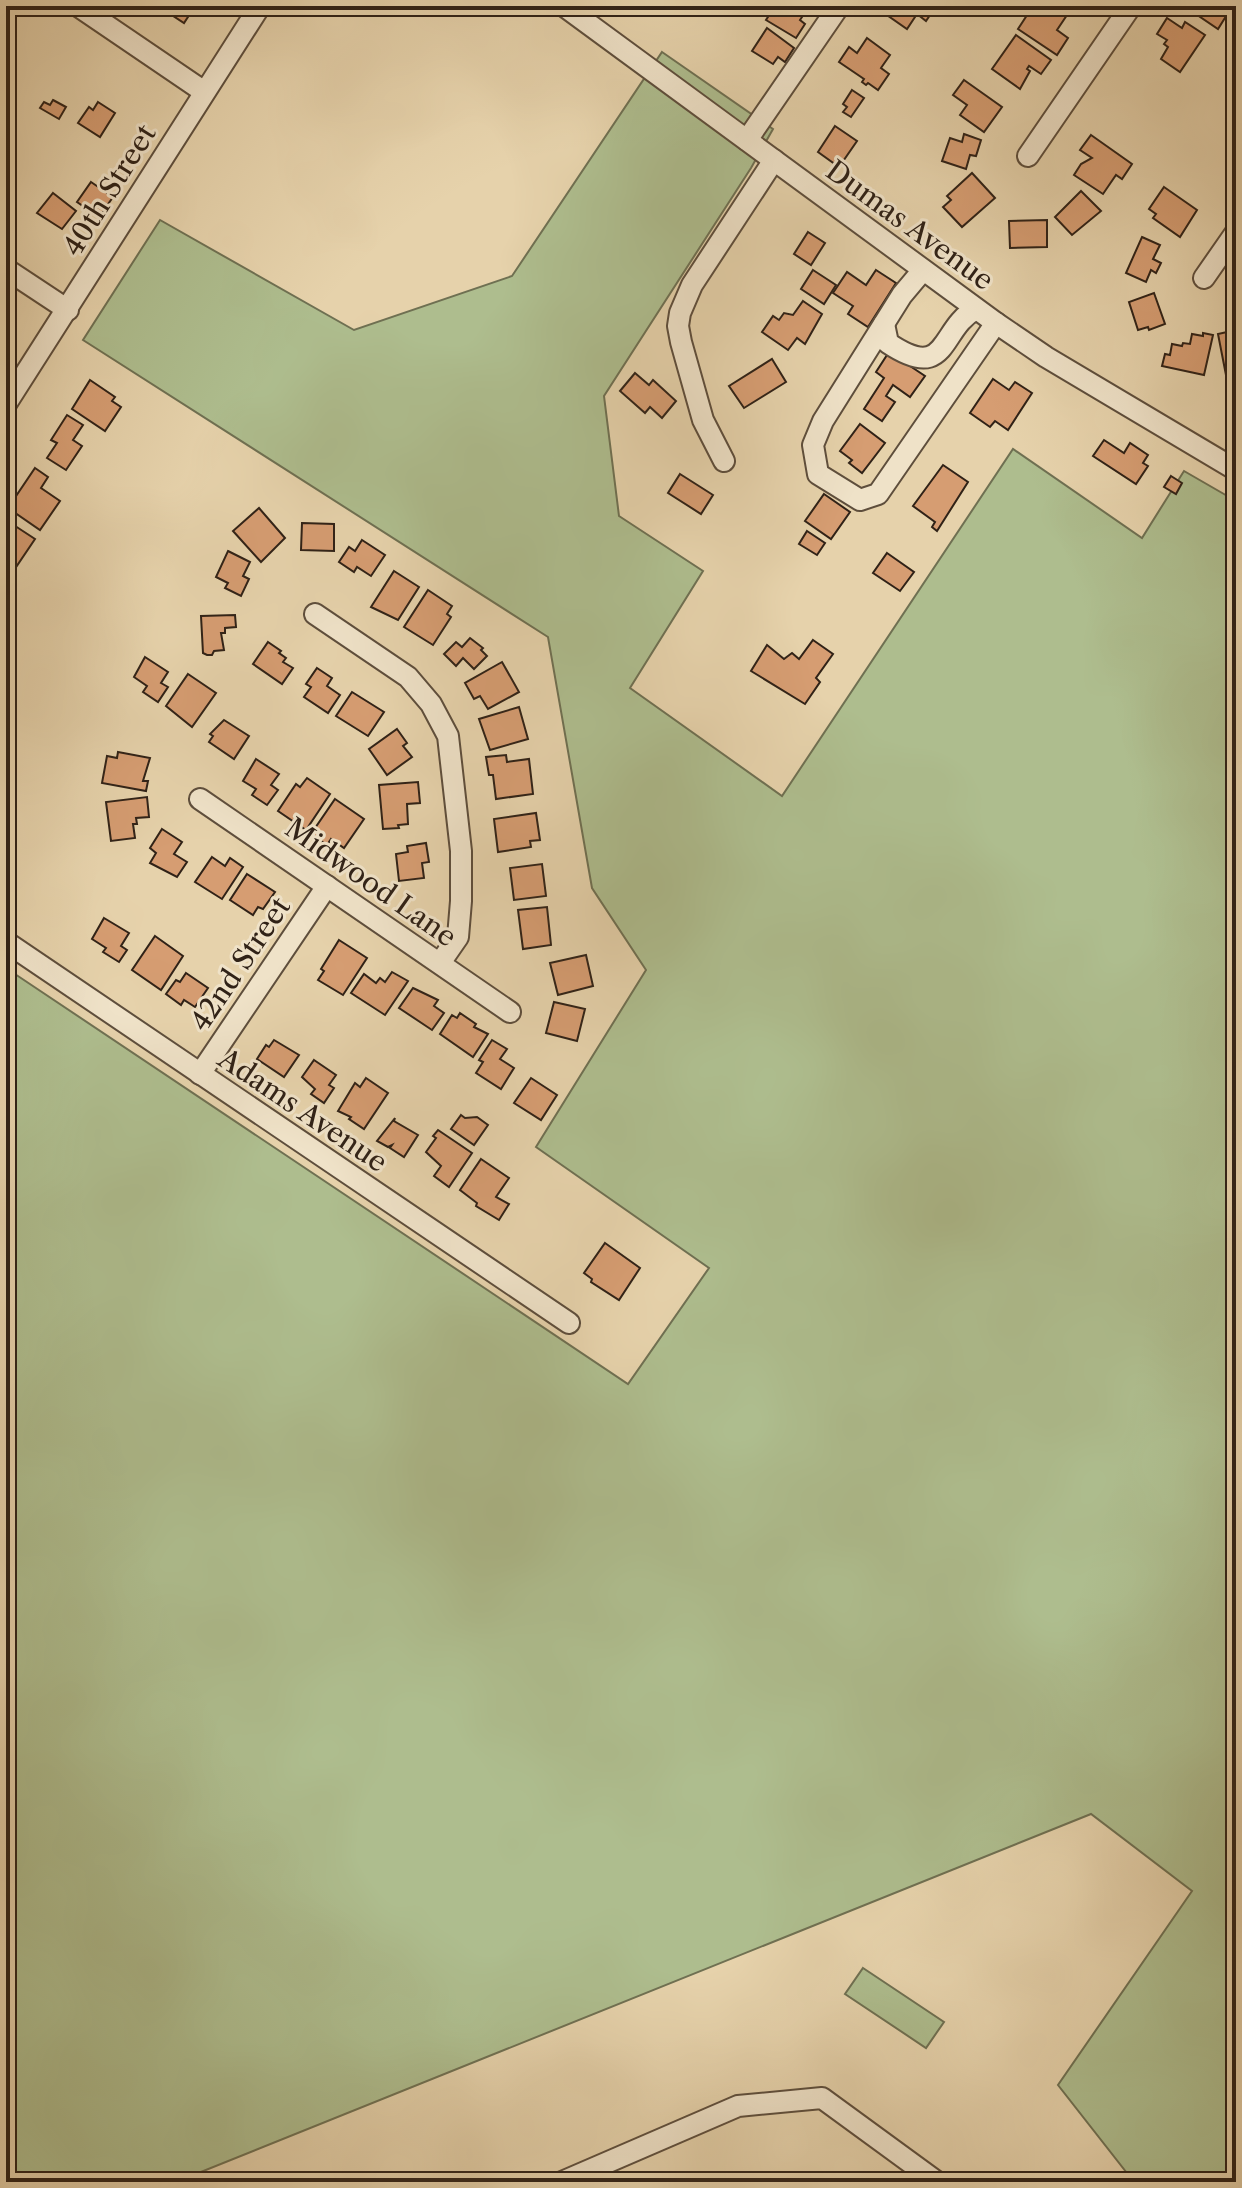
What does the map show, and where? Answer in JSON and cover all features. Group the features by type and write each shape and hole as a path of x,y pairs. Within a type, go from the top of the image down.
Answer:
{"street":[{"path":"78,6 203,91"},
{"name":"40th Street","path":"6,404 260,6"},
{"name":"Dumas Avenue","path":"564,6 996,323 1046,357 1236,470"},
{"path":"747,140 839,6"},
{"path":"1028,156 1131,6"},
{"path":"724,461 703,420 681,342 678,326 680,313 692,285 774,160"},
{"path":"1204,278 1236,232"},
{"path":"6,269 68,310"},
{"path":"923,270 902,295 823,421 813,445 818,474 860,500 878,494 996,323"},
{"path":"884,324 888,343 920,358 934,355 952,336 962,316 976,309"},
{"path":"315,614 408,677 431,704 448,736 461,851 461,901 458,937 440,963"},
{"name":"Midwood Lane","path":"200,799 510,1012"},
{"name":"42nd Street","path":"200,1074 327,886"},
{"name":"Adams Avenue","path":"6,942 569,1323"},
{"path":"562,2182 738,2106 822,2098 937,2182"}],"green space":[{"path":"662,52 773,129 604,396 619,516 703,571 630,688 782,796 1013,449 1142,538 1184,471 1236,501 1236,2182 1134,2182 1058,2085 1192,1891 1091,1814 176,2182 7,2182 6,968 628,1384 709,1268 536,1147 646,970 592,888 548,637 83,340 160,220 354,330 512,276"},
{"path":"863,1968 944,2022 926,2048 845,1994"}],"building":[{"path":"158,6 195,6 184,23"},
{"path":"775,6 798,6 806,11 800,20 805,24 796,38 766,20"},
{"path":"889,6 936,6 926,21 917,14 907,29 884,13"},
{"path":"1033,6 1053,6 1067,15 1057,30 1068,38 1057,55 1018,29"},
{"path":"1184,6 1222,6 1228,13 1218,29"},
{"path":"1167,18 1182,28 1185,22 1205,35 1180,72 1161,59 1168,47 1164,44 1167,40 1157,34"},
{"path":"767,28 794,48 785,62 778,57 773,64 752,51"},
{"path":"1016,35 1051,60 1041,74 1029,66 1027,69 1030,71 1020,89 992,69"},
{"path":"867,38 890,55 881,68 889,74 878,90 868,83 866,85 862,82 864,79 839,62 849,47 857,53"},
{"path":"964,80 1002,107 984,132 960,115 967,105 953,95"},
{"path":"852,90 864,98 851,117 843,112 847,107 843,104"},
{"path":"53,100 66,107 59,119 40,108 44,102 50,105"},
{"path":"98,102 115,113 100,137 78,123 89,107 93,110"},
{"path":"835,126 857,141 839,167 818,152"},
{"path":"964,134 981,140 976,156 970,155 966,169 942,161 950,138 962,142"},
{"path":"1091,135 1132,164 1122,179 1116,175 1103,194 1074,175 1081,164 1092,158 1080,150"},
{"path":"972,173 995,198 962,227 943,207 951,200 947,196"},
{"path":"91,182 113,197 99,217 77,202"},
{"path":"1164,187 1197,210 1180,237 1153,218 1156,214 1149,209"},
{"path":"1081,191 1101,211 1072,235 1055,217"},
{"path":"53,193 76,211 62,229 37,213"},
{"path":"1047,220 1047,247 1010,248 1009,221"},
{"path":"808,232 825,243 811,265 794,254"},
{"path":"1142,237 1160,245 1153,259 1161,263 1156,273 1151,270 1146,282 1126,273"},
{"path":"813,270 836,285 824,304 801,289"},
{"path":"876,270 896,283 868,327 848,314 853,306 833,293 847,272 866,285"},
{"path":"1154,293 1165,324 1138,330 1129,302"},
{"path":"803,301 822,314 805,344 797,338 788,350 762,332 773,316 779,320 784,313 793,315"},
{"path":"1236,330 1236,373 1226,375 1218,334"},
{"path":"1203,333 1213,335 1204,375 1162,366 1165,354 1170,355 1172,344 1190,344 1192,334 1203,336"},
{"path":"889,352 925,376 910,397 893,385 886,396 895,402 882,421 864,409 884,378 876,372"},
{"path":"772,359 786,382 744,408 729,386"},
{"path":"635,373 649,385 653,380 676,401 662,418 650,407 645,413 620,391"},
{"path":"993,379 1009,390 1015,382 1032,393 1008,430 995,421 990,427 970,413"},
{"path":"90,380 115,397 112,401 121,407 105,431 72,409"},
{"path":"67,415 83,425 73,440 82,446 66,470 47,458 57,443 51,440"},
{"path":"860,424 885,443 862,473 840,451"},
{"path":"1104,440 1124,453 1130,443 1148,455 1143,463 1148,466 1136,484 1093,456"},
{"path":"943,465 968,482 937,531 932,527 935,522 913,506"},
{"path":"35,468 48,477 41,488 60,501 40,530 8,508"},
{"path":"680,474 713,495 701,514 668,493"},
{"path":"1171,476 1182,483 1176,494 1164,487"},
{"path":"824,494 850,512 831,539 805,521"},
{"path":"259,508 285,538 261,562 233,531"},
{"path":"6,520 35,539 12,573 6,569"},
{"path":"302,523 334,524 334,551 301,550"},
{"path":"807,531 825,543 817,555 799,544"},
{"path":"362,540 385,555 371,576 357,567 354,572 339,562 349,547 355,551"},
{"path":"228,551 250,562 243,576 249,579 241,596 225,588 228,583 216,577"},
{"path":"887,553 914,572 900,591 873,573"},
{"path":"394,571 419,587 398,620 371,607"},
{"path":"428,590 452,606 447,614 451,617 433,645 404,627"},
{"path":"235,615 236,627 225,628 225,633 221,633 224,650 214,651 212,655 203,653 201,616"},
{"path":"470,638 483,648 481,650 487,656 474,669 463,658 456,666 444,654 456,642 462,647"},
{"path":"813,640 833,654 816,678 820,682 805,704 751,671 767,645 784,659 792,653 799,659"},
{"path":"268,642 281,651 279,653 286,658 283,662 293,668 282,684 253,664"},
{"path":"145,657 168,672 161,683 168,687 158,702 143,692 147,686 134,677"},
{"path":"502,662 519,692 488,709 480,696 474,699 465,683"},
{"path":"317,668 332,678 327,686 340,695 328,713 304,697 311,687 306,684"},
{"path":"188,674 216,693 192,727 166,706"},
{"path":"352,692 384,712 368,736 336,716"},
{"path":"519,707 528,739 490,750 479,719"},
{"path":"224,720 249,736 234,759 209,742 213,736 210,734"},
{"path":"397,729 407,743 403,746 412,757 387,775 369,749"},
{"path":"118,752 150,758 143,781 148,781 146,791 102,783 107,756 117,758"},
{"path":"506,755 507,762 529,759 533,794 496,799 493,775 489,775 486,757"},
{"path":"256,759 279,774 271,785 278,790 267,805 252,795 256,789 243,781"},
{"path":"307,778 330,794 306,830 278,811 296,784 300,787"},
{"path":"418,782 420,803 407,804 408,824 383,829 379,785"},
{"path":"147,797 149,817 136,818 137,824 133,824 135,838 111,841 106,802"},
{"path":"335,799 364,819 344,848 331,839 327,845 311,834"},
{"path":"536,813 540,840 530,841 531,847 498,852 494,819"},
{"path":"162,829 182,842 174,854 187,862 177,877 150,863 156,853 150,848"},
{"path":"426,843 429,862 422,863 424,878 399,881 396,854 408,852 407,846"},
{"path":"212,857 225,866 230,858 243,867 222,899 195,882"},
{"path":"542,864 546,896 514,900 510,868"},
{"path":"247,874 275,892 263,909 258,907 253,915 230,900"},
{"path":"547,907 551,945 523,949 518,910"},
{"path":"104,918 129,933 121,946 127,950 119,962 103,952 106,948 92,939"},
{"path":"155,936 183,956 161,990 132,970"},
{"path":"339,940 367,958 343,995 318,980 324,971 321,969"},
{"path":"586,955 593,986 558,995 550,963"},
{"path":"392,972 408,981 385,1015 351,993 364,974 376,983 380,978 385,982"},
{"path":"186,973 208,988 195,1007 184,1000 181,1005 166,994 176,980 180,982"},
{"path":"413,988 438,1000 434,1006 444,1013 432,1030 399,1008"},
{"path":"554,1002 585,1009 577,1041 546,1033"},
{"path":"460,1013 476,1024 474,1027 488,1034 473,1057 440,1034 452,1015 457,1018"},
{"path":"274,1040 299,1055 284,1077 257,1059 266,1045 269,1047"},
{"path":"492,1040 507,1049 500,1059 514,1068 501,1089 476,1073 483,1062 479,1060"},
{"path":"314,1060 336,1075 329,1085 334,1088 324,1103 311,1094 315,1089 302,1077"},
{"path":"366,1078 388,1093 364,1129 349,1119 351,1117 338,1111 355,1083 360,1087"},
{"path":"531,1078 557,1095 541,1120 514,1103"},
{"path":"461,1115 465,1118 477,1117 488,1125 474,1145 451,1129"},
{"path":"395,1118 394,1121 418,1135 404,1157 390,1148 392,1145 388,1147 377,1141"},
{"path":"438,1130 472,1153 449,1187 434,1176 441,1166 426,1152"},
{"path":"481,1159 509,1178 496,1197 509,1204 499,1220 476,1206 477,1203 460,1190"},
{"path":"605,1243 640,1268 619,1300 591,1282 592,1279 584,1273"}]}
